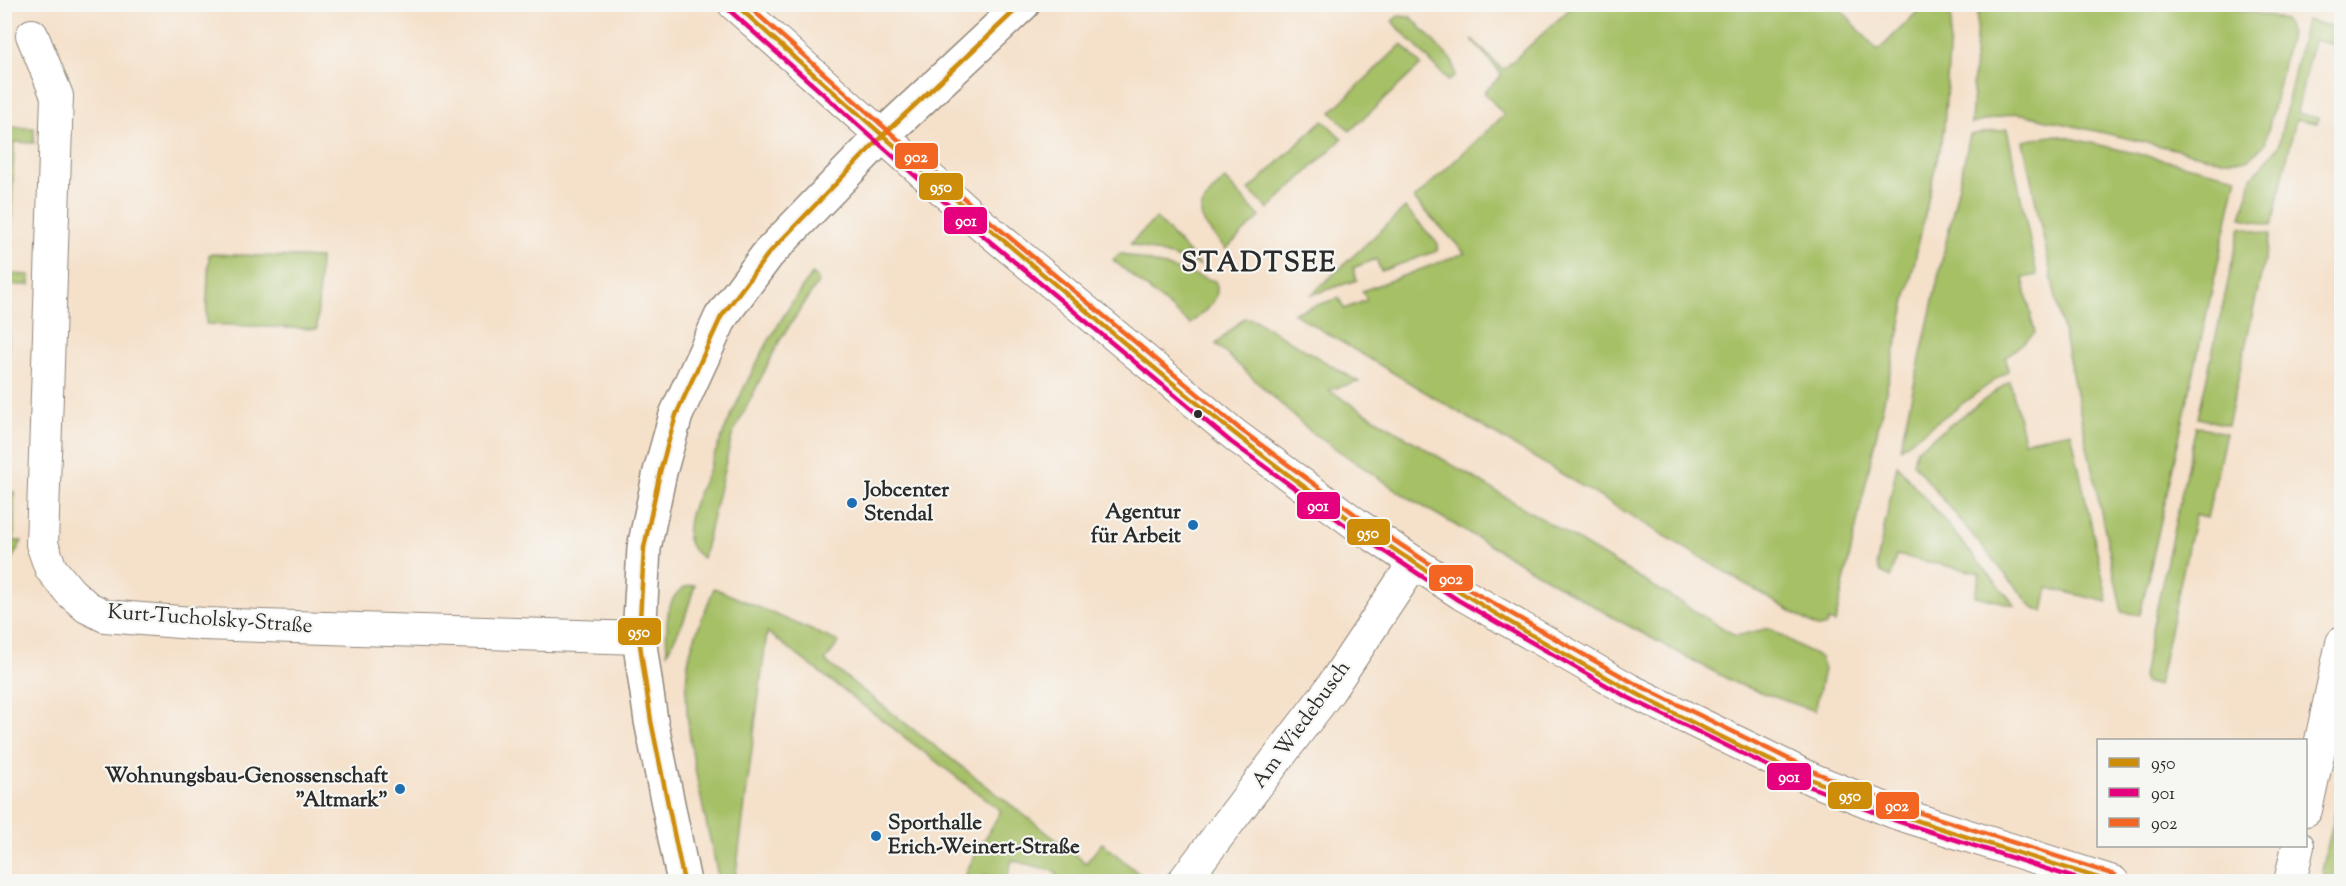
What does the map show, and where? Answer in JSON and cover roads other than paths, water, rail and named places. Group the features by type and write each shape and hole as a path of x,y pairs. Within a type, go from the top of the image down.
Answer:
{"street":[{"path":"734,4 881,137 1066,296 1236,436 1302,486 1462,594 1628,689 1814,780 1896,813 2113,882"},
{"path":"684,882 651,721 639,638 644,548 660,472 676,415 699,360 721,317 747,279 807,211 881,137 1023,4"},
{"name":"Kurt-Tucholsky-Straße","path":"32,35 57,96 42,544 51,569 70,592 87,607 105,616 204,624 639,638"},
{"name":"Am Wiedebusch","path":"1183,882 1329,691 1414,563"},
{"path":"2307,807 2331,743 2342,643"},
{"path":"2290,882 2298,847"}],"place":[{"name":"Jobcenter Stendal","path":"852,503"},
{"name":"Agentur für Arbeit","path":"1193,525"},
{"name":"Wohnungsbau-Genossenschaft \"Altmark\"","path":"400,789"},
{"name":"Sporthalle Erich-Weinert-Straße","path":"876,836"}],"district":[{"name":"STADTSEE","path":"1259,264"}]}
